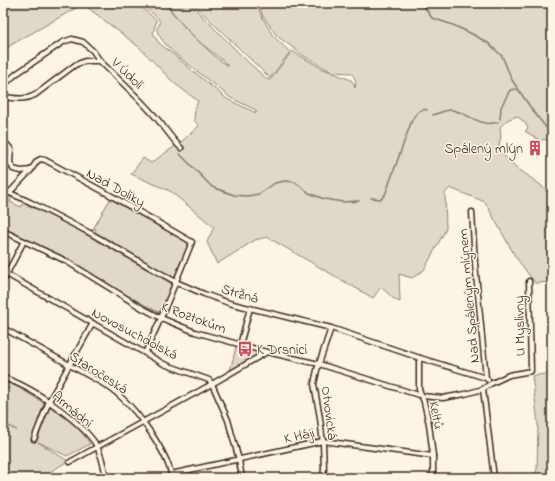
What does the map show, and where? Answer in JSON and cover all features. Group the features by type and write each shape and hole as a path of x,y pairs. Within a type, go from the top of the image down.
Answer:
{"street":[{"path":"3,86 16,74 62,42 72,39 83,42 100,61"},
{"name":"V Údolí","path":"3,97 29,98 75,65 84,61 100,61 152,112 180,148"},
{"path":"3,140 11,149 10,162 13,169 21,171 31,170"},
{"name":"Nad Dolíky","path":"9,193 31,170 37,161 41,159 46,160 192,242 176,282"},
{"name":"Stržná","path":"3,190 30,202 90,233 176,282 229,303 331,328 420,358 486,378"},
{"name":"Nad Spáleným mlýnem","path":"472,212 475,264 486,378"},
{"name":"K Roztokům","path":"3,231 66,261 142,308 161,318 195,332 267,352 319,364 422,396 443,398 454,396 483,389 509,375 531,371"},
{"path":"3,280 5,273 24,241"},
{"name":"Novosuchdolská","path":"5,273 164,364 209,380 212,384"},
{"name":"U Myslivny","path":"529,281 531,371"},
{"path":"145,353 176,282"},
{"path":"240,345 250,308"},
{"path":"34,439 48,402 93,323"},
{"name":"Staročeská","path":"3,328 110,388 120,396 142,422 162,450 172,476"},
{"name":"Otvovická","path":"322,478 324,468 323,441 314,384 331,328"},
{"path":"70,462 267,352"},
{"name":"Keltů","path":"420,358 419,389 424,402 429,424 433,478"},
{"name":"Armádní","path":"3,378 23,386 75,421 90,437 96,447 104,467 106,478"},
{"path":"486,378 490,384"},
{"path":"212,384 228,420 239,460 242,478"},
{"path":"483,389 494,478"},
{"name":"K Háji","path":"172,476 323,441 432,456"}],"shaded area":[{"path":"3,3 137,3 156,20 153,33 158,42 227,99 256,113 256,110 231,98 174,53 159,35 157,29 160,21 140,3 165,3 191,34 166,3 189,3 268,80 271,79 292,51 321,68 351,80 355,88 355,79 351,73 332,72 304,56 277,36 262,14 259,3 552,3 552,146 547,140 544,139 541,141 525,131 528,128 517,116 507,120 500,127 501,136 498,150 516,167 542,186 552,199 552,282 535,283 515,256 485,202 450,188 445,193 446,229 424,270 412,278 399,274 400,302 394,299 381,287 373,298 267,237 255,240 217,264 207,242 214,227 170,191 131,174 143,158 151,163 181,142 199,126 194,120 195,109 198,101 174,83 139,47 83,4 11,45 3,53","holes":["202,44 223,60 228,66"]},
{"path":"192,3 257,3 260,13 273,36 290,52 270,78"},
{"path":"3,193 12,197 10,202 21,207 23,203 70,225 172,284 161,311 158,312 3,229"},
{"path":"110,199 189,243 174,278 95,232 96,229 94,228 92,231"},
{"path":"236,347 256,351 257,355 230,371"},
{"path":"552,373 552,478 534,478 537,469 538,424 532,376"},
{"path":"3,381 16,386 44,403 32,438 37,441 50,407 77,428 90,444 67,456 38,442 68,461 50,472 47,476 55,478 3,478 3,424 17,430 3,423 3,415 6,416 9,411 5,409 3,412 3,403 11,390 8,388 6,392 3,390"}],"waterway":[{"path":"422,3 432,18 453,25 472,34 488,43 502,56 512,80 533,111 552,135"},
{"path":"500,119 501,107 510,90 517,89"},
{"path":"371,198 381,199 385,195 412,120 420,111 427,110"},
{"path":"433,115 452,110 480,122 498,122"},
{"path":"180,154 212,187 234,195 247,196 259,194 275,183 285,181 295,182 309,193 324,199 343,202 359,201"}],"place":[{"name":"Spálený mlýn","path":"535,148"},
{"name":"K Drsnici","path":"245,349"}]}
